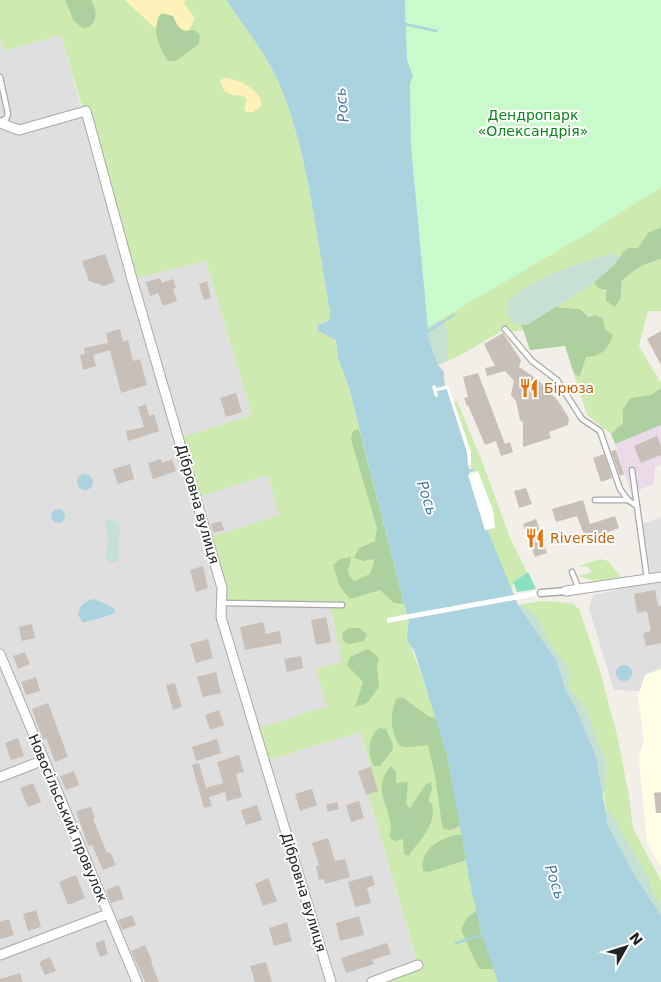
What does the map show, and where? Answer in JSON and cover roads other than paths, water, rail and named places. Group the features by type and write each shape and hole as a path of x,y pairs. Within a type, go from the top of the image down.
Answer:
{"street":[{"name":"Дібровна вулиця","path":"0,122 19,130 86,111 132,279 211,546 222,588 223,603 221,617 331,982"},
{"path":"541,593 661,577"},
{"name":"Новосільський провулок","path":"0,654 137,982"},
{"path":"0,777 44,760"},
{"path":"0,955 108,914"},
{"path":"372,982 418,965"}],"lane":[{"path":"0,77 8,114 6,119 0,122"},
{"path":"505,329 532,361 557,380 582,419 600,431 620,489 628,500 637,506"},
{"path":"632,470 647,578"},
{"path":"594,500 628,500"},
{"path":"572,572 579,589"},
{"path":"223,603 342,605"}],"water":[{"name":"Рось","path":"226,0 405,0 407,60 413,76 410,84 411,146 429,340 438,365 444,372 444,381 467,452 469,471 488,531 518,605 557,662 566,692 575,706 596,757 608,826 635,876 661,916 661,982 498,982 482,935 472,894 447,755 414,650 408,641 409,623 349,388 338,358 336,340 318,331 318,325 329,320 330,312 311,198 298,140 276,76 256,42"},
{"path":"82,474 88,474 93,479 91,488 82,490 77,485 77,479"},
{"path":"55,509 61,509 65,516 61,523 55,523 51,519 51,513"},
{"path":"94,599 114,608 115,611 113,614 83,623 78,615 81,606"},
{"path":"624,665 630,667 632,673 630,679 624,681 618,679 616,673 618,667"}],"waterway":[{"path":"405,24 436,31"},
{"path":"427,332 454,315"},
{"path":"456,943 482,935"}],"place":[{"name":"Бірюза","path":"529,388"},
{"name":"Riverside","path":"535,538"}],"park label":[{"name":"Дендропарк «Олександрія»","path":"533,124"}]}
